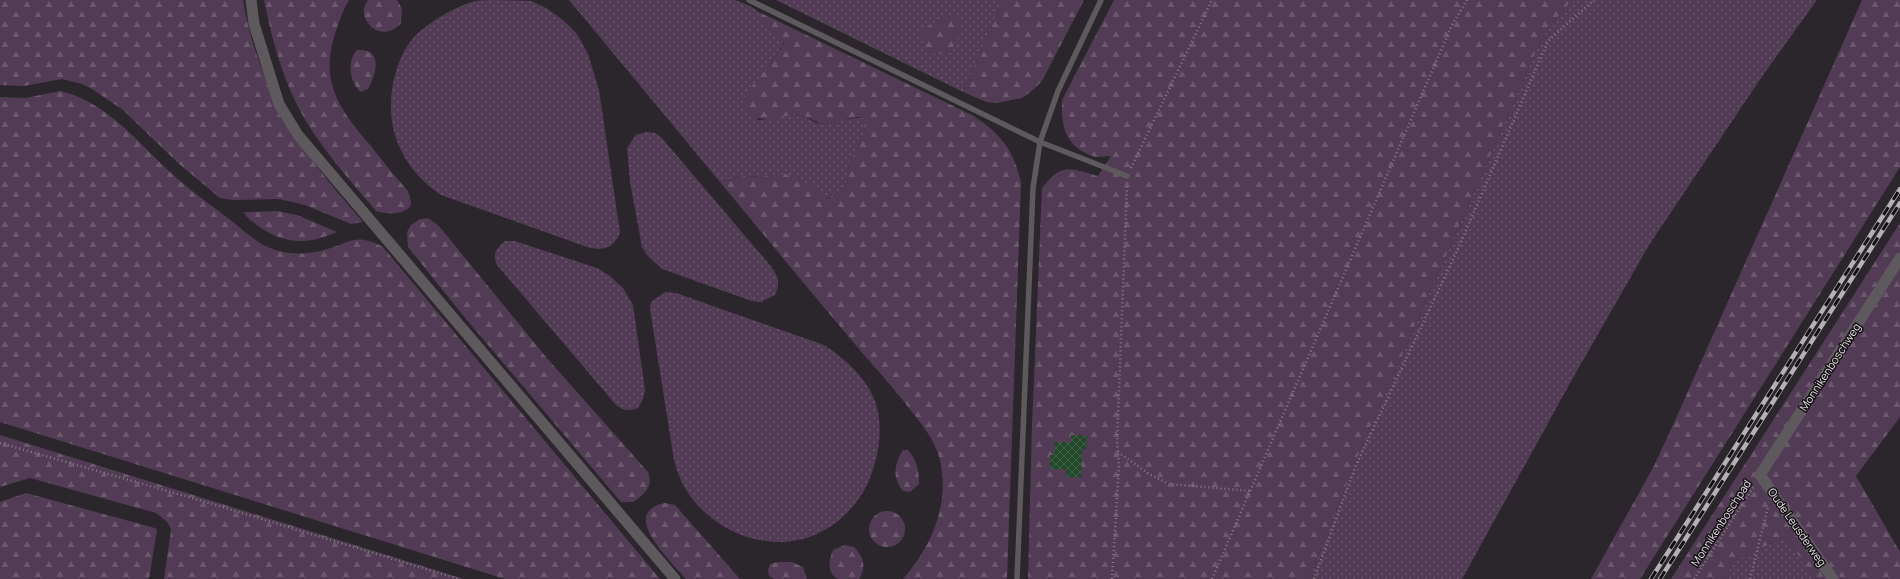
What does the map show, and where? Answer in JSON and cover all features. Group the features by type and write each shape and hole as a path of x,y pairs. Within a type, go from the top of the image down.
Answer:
{"street":[{"path":"252,0 254,24 280,104 298,135 675,579"},
{"name":"Monnikenboschweg","path":"1760,475 1900,258"},
{"name":"Oude Leusderweg","path":"1760,475 1833,579"}],"lane":[{"path":"749,0 1040,142 1127,176"},
{"path":"1017,579 1033,188 1040,142 1058,91 1101,0"}],"path":[{"path":"1112,579 1118,452 1127,176 1212,0"},
{"path":"1212,579 1452,25 1467,0"},
{"path":"1314,579 1356,466 1456,251 1548,41 1594,0"},
{"path":"0,443 199,500 460,579"},
{"path":"1118,452 1149,474 1168,484 1250,491"},
{"name":"Monnikenboschpad","path":"1694,579 1760,475"},
{"path":"1750,579 1772,491"}],"green space":[{"path":"0,0 243,0 247,21 260,64 278,104 300,143 331,184 363,222 351,224 305,205 279,199 233,200 220,198 178,163 123,110 82,84 62,79 24,86 0,85"},
{"path":"264,0 349,0 345,6 332,46 330,63 334,92 349,119 408,191 411,204 405,211 384,213 376,211 323,147 305,119 291,93 273,40"},
{"path":"368,0 397,0 402,9 401,23 393,29 385,32 378,31 371,27 364,14 364,7"},
{"path":"569,0 735,0 753,8 758,12 772,31 779,38 785,41 768,67 757,120 794,114 798,114 819,124 834,123 855,118 866,118 864,133 849,165 846,183 840,191 825,199 820,193 775,174 762,177 744,176 720,182"},
{"path":"776,0 1003,0 963,92"},
{"path":"1003,0 1084,0 1042,81 1022,98 997,103 986,102 963,92"},
{"path":"1114,0 1572,0 1550,26 1541,40 1361,448 1309,579 1028,579 1032,425 1042,188 1055,174 1067,169 1073,169 1098,176 1111,156 1092,156 1083,152 1070,141 1066,134 1062,118 1062,100"},
{"path":"1572,0 1817,0 1763,75 1649,245 1574,376 1462,579 1309,579 1361,448 1541,40 1550,26"},
{"path":"1862,0 1900,0 1900,167 1640,579 1591,579 1654,466"},
{"path":"476,1 531,1 546,8 563,20 577,34 588,54 599,90 620,233 611,246 607,248 598,249 587,247 441,195 415,172 398,144 393,129 391,96 397,67 408,45 422,30 453,10"},
{"path":"757,11 972,115 998,136 1010,152 1014,161 1021,183 1007,579 903,579 922,553 930,538 936,524 940,508 943,493 942,476 940,460 934,444 921,423 898,394 720,182 744,176 762,177 775,174 785,174 814,187 826,199 840,191 846,183 849,165 864,133 865,118 850,118 835,123 825,124 795,114 777,118 762,119 752,117 743,111 741,106 745,94 768,67 785,42 769,29"},
{"path":"956,16 961,19 961,24 957,40 951,49 942,54 928,53 921,32 929,25 937,21"},
{"path":"357,50 366,50 371,53 376,63 368,89 361,92 354,83 351,71 352,60"},
{"path":"61,91 77,96 107,113 133,135 184,185 265,246 283,252 297,254 317,252 353,240 366,240 383,247 660,579 505,579 0,422 0,97 25,98"},
{"path":"646,132 655,133 661,137 769,264 778,279 778,286 775,295 761,302 752,301 662,269 647,255 642,247 630,182 627,148 636,135"},
{"path":"277,211 297,215 337,232 306,241 286,239 267,232 249,219 244,212"},
{"path":"428,218 439,226 546,357 648,472 650,482 647,490 633,502 621,502 466,319 408,247 407,232 411,225 420,219"},
{"path":"1900,223 1900,417 1856,476 1900,552 1900,579 1816,579 1785,537 1734,561 1724,579 1671,579"},
{"path":"505,241 515,241 597,268 610,276 623,288 633,305 645,390 643,399 638,408 626,410 616,405 497,265 495,258 496,252"},
{"path":"665,292 676,293 824,345 845,361 863,379 872,394 878,410 880,435 878,451 867,485 855,504 840,520 823,531 804,538 785,542 764,541 744,536 723,526 698,506 681,481 674,460 650,309 651,302"},
{"path":"0,435 464,579 164,579 171,530 165,520 156,513 30,478 0,487"},
{"path":"903,450 908,450 911,454 918,470 919,484 910,492 903,491 899,486 896,476 896,466"},
{"path":"26,493 155,528 157,530 149,579 0,579 0,502"},
{"path":"665,503 675,505 740,579 686,579 658,546 647,527 646,518 649,511 660,504"},
{"path":"887,511 897,514 902,519 905,529 902,539 897,544 887,547 877,544 872,539 869,529 872,519 877,514"},
{"path":"1785,537 1816,579 1724,579 1734,561"},
{"path":"845,545 854,547 862,558 863,570 859,579 838,579 830,570 830,558 833,550"},
{"path":"778,562 792,562 803,567 807,579 774,579 769,576 768,570 770,564"}],"building":[{"path":"1071,435 1087,436 1086,449 1082,449 1081,477 1066,477 1066,469 1050,469 1050,455 1054,455 1055,442 1071,443"}],"railway":[{"path":"1651,579 1900,189"},
{"path":"1660,579 1900,203"}]}
